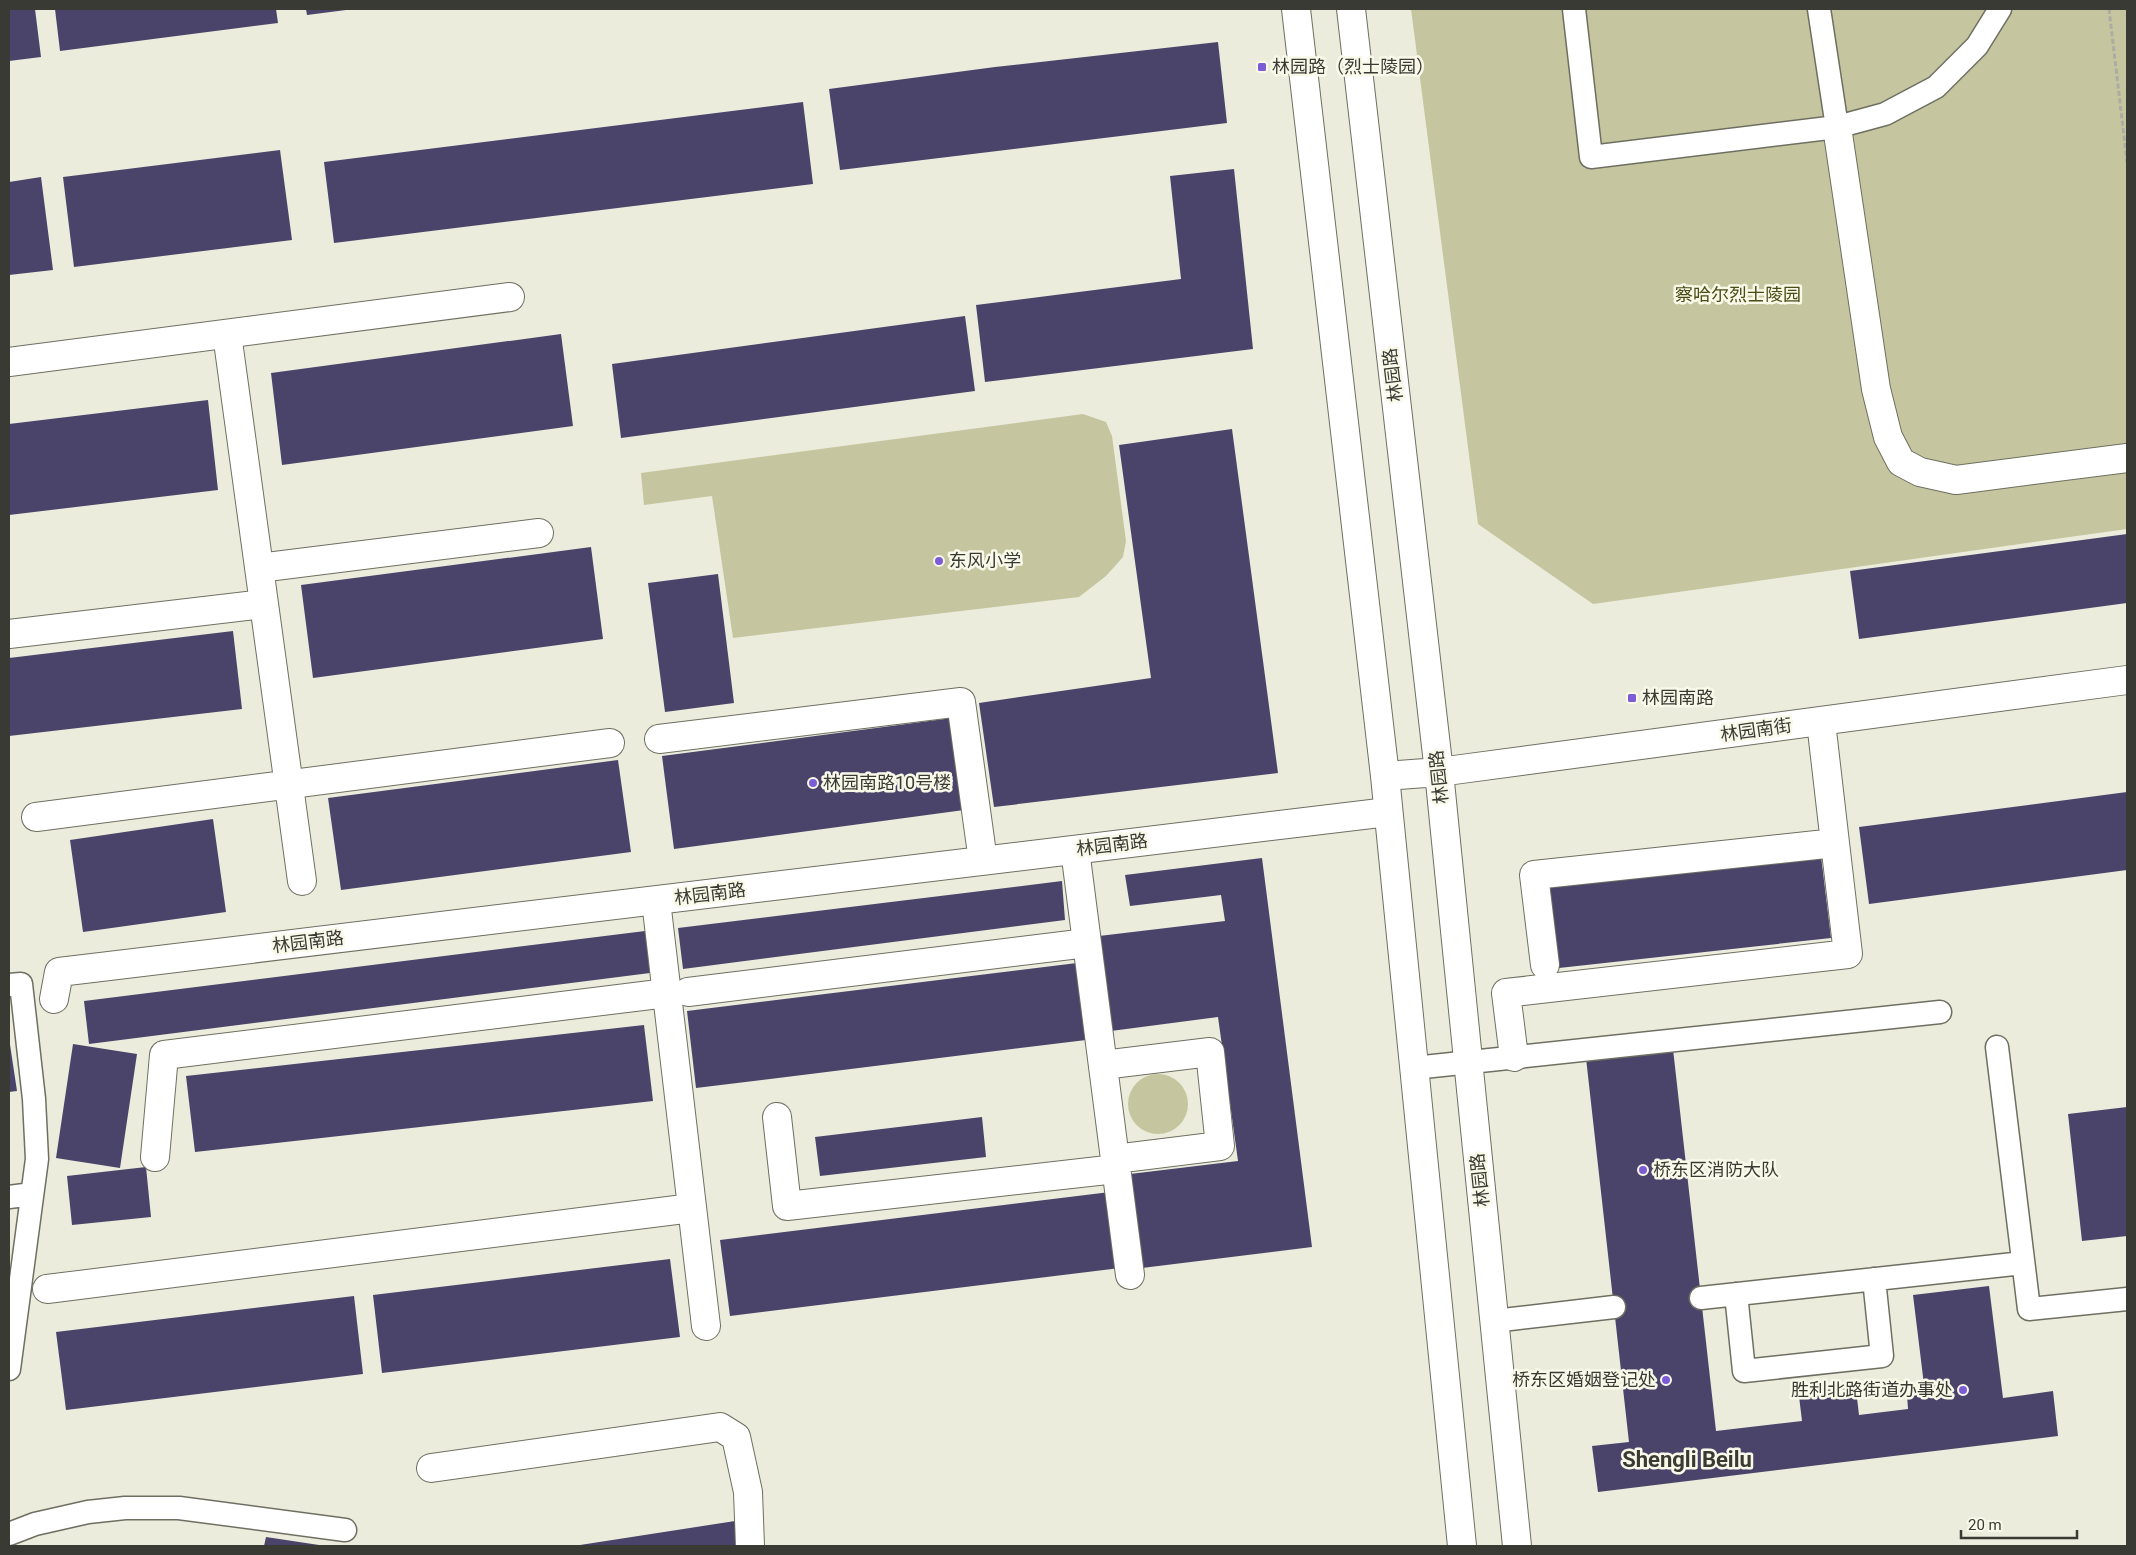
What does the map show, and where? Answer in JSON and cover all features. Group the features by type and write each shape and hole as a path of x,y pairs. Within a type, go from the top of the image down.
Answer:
{"street":[{"path":"1296,9 1385,776 1462,1546"},
{"name":"林园路","path":"1350,9 1439,772 1517,1546"},
{"path":"1837,127 1876,389 1888,437 1902,462 1920,472 1956,480 2127,458"},
{"path":"9,362 510,297"},
{"path":"227,334 302,881"},
{"path":"259,568 540,533"},
{"path":"9,634 264,604"},
{"name":"林园南街","path":"1385,776 1439,772 2127,680"},
{"path":"659,739 961,702 983,861"},
{"path":"1514,1057 1506,992 1848,954 1821,722"},
{"path":"36,817 610,743"},
{"name":"林园南路","path":"54,999 59,972 1388,812"},
{"path":"1545,965 1534,875 1835,844"},
{"path":"1075,850 1130,1275"},
{"path":"656,901 677,992 692,1208 706,1326"},
{"path":"155,1156 164,1055 1087,943"},
{"path":"777,1117 787,1206 1116,1164 1220,1146 1210,1052 1103,1065"},
{"path":"47,1289 692,1208"},
{"path":"431,1468 720,1428 736,1437 748,1492 750,1546"}],"lane":[{"path":"1574,9 1591,158 1837,127 1886,114 1936,86 1977,46 2000,9"},
{"path":"1819,9 1837,127"},
{"path":"9,985 21,984 34,1099 37,1159 9,1369"},
{"path":"1414,1068 1940,1012"},
{"path":"1996,1047 2029,1309 2127,1299"},
{"path":"9,1197 32,1194"},
{"path":"1701,1298 2023,1263"},
{"path":"1736,1294 1744,1371 1882,1356 1874,1279"},
{"path":"1494,1321 1614,1307"},
{"path":"9,1534 35,1524 88,1512 125,1508 179,1508 345,1530"}],"path":[{"path":"2109,9 2127,162"}],"green space":[{"name":"察哈尔烈士陵园","path":"1411,9 2127,9 2127,529 1593,604 1478,524"},
{"path":"1083,414 1106,422 1112,436 1126,541 1123,557 1106,576 1079,597 733,638 712,496 644,505 641,473"},
{"path":"1158,1074 1175,1079 1183,1087 1188,1104 1183,1121 1175,1129 1158,1134 1141,1129 1133,1121 1128,1104 1133,1087 1141,1079"}],"building":[{"path":"9,9 35,9 41,57 9,61"},
{"path":"55,9 276,9 278,23 60,51"},
{"path":"306,9 345,9 346,10 307,15"},
{"path":"1218,42 1227,123 840,170 829,89 995,67"},
{"path":"803,102 813,184 334,243 324,162"},
{"path":"280,150 292,240 74,267 63,177"},
{"path":"1234,169 1253,349 985,382 976,305 1181,279 1170,176"},
{"path":"41,177 53,270 9,275 9,182"},
{"path":"965,316 975,391 621,438 612,364"},
{"path":"561,334 573,426 282,465 271,373"},
{"path":"208,400 218,490 9,515 9,424"},
{"path":"1232,429 1278,773 994,807 979,703 1151,678 1119,445"},
{"path":"2127,534 2127,603 1859,639 1850,571"},
{"path":"591,547 603,639 313,678 301,585"},
{"path":"718,574 734,703 665,712 648,583"},
{"path":"233,631 242,709 9,736 9,658"},
{"name":"林园南路10号楼","path":"952,718 964,810 674,849 662,756"},
{"path":"618,760 631,852 341,890 328,798"},
{"path":"2127,792 2127,870 1869,904 1859,827"},
{"path":"213,819 226,912 83,932 70,840"},
{"path":"1821,856 1831,938 1559,968 1550,886"},
{"path":"1262,858 1312,1247 1142,1268 1130,1174 1238,1161 1218,1017 1111,1031 1099,936 1225,921 1221,895 1130,906 1125,875"},
{"path":"1062,881 1065,920 683,969 678,928"},
{"path":"645,931 650,973 89,1044 84,1001"},
{"path":"1077,963 1086,1040 696,1088 687,1011"},
{"path":"644,1025 653,1101 195,1152 186,1076"},
{"path":"9,1038 17,1091 9,1092"},
{"path":"73,1044 137,1054 120,1168 56,1158"},
{"path":"1673,1049 1716,1431 1802,1421 1798,1388 1855,1381 1859,1415 1908,1409 1907,1395 1925,1393 1913,1295 1989,1286 2003,1398 2053,1391 2058,1436 1598,1492 1592,1446 1629,1442 1586,1058"},
{"path":"2127,1107 2127,1236 2082,1241 2068,1114"},
{"path":"982,1117 986,1157 820,1176 815,1137"},
{"path":"146,1167 151,1217 72,1225 67,1176"},
{"path":"1110,1192 1120,1268 730,1316 720,1240"},
{"path":"670,1259 680,1337 382,1373 373,1295"},
{"path":"354,1296 363,1374 66,1410 56,1332"},
{"path":"735,1521 739,1546 580,1546 580,1545"},
{"path":"266,1537 319,1545 319,1546 264,1546"}],"place":[{"name":"林园路（烈士陵园）","path":"1262,67"},
{"name":"东风小学","path":"939,561"},
{"name":"林园南路","path":"1632,698"},
{"name":"林园南路10号楼","path":"813,783"},
{"name":"桥东区消防大队","path":"1643,1170"},
{"name":"桥东区婚姻登记处","path":"1666,1380"},
{"name":"胜利北路街道办事处","path":"1963,1390"}],"district":[{"name":"Shengli Beilu","path":"1687,1459"}]}
